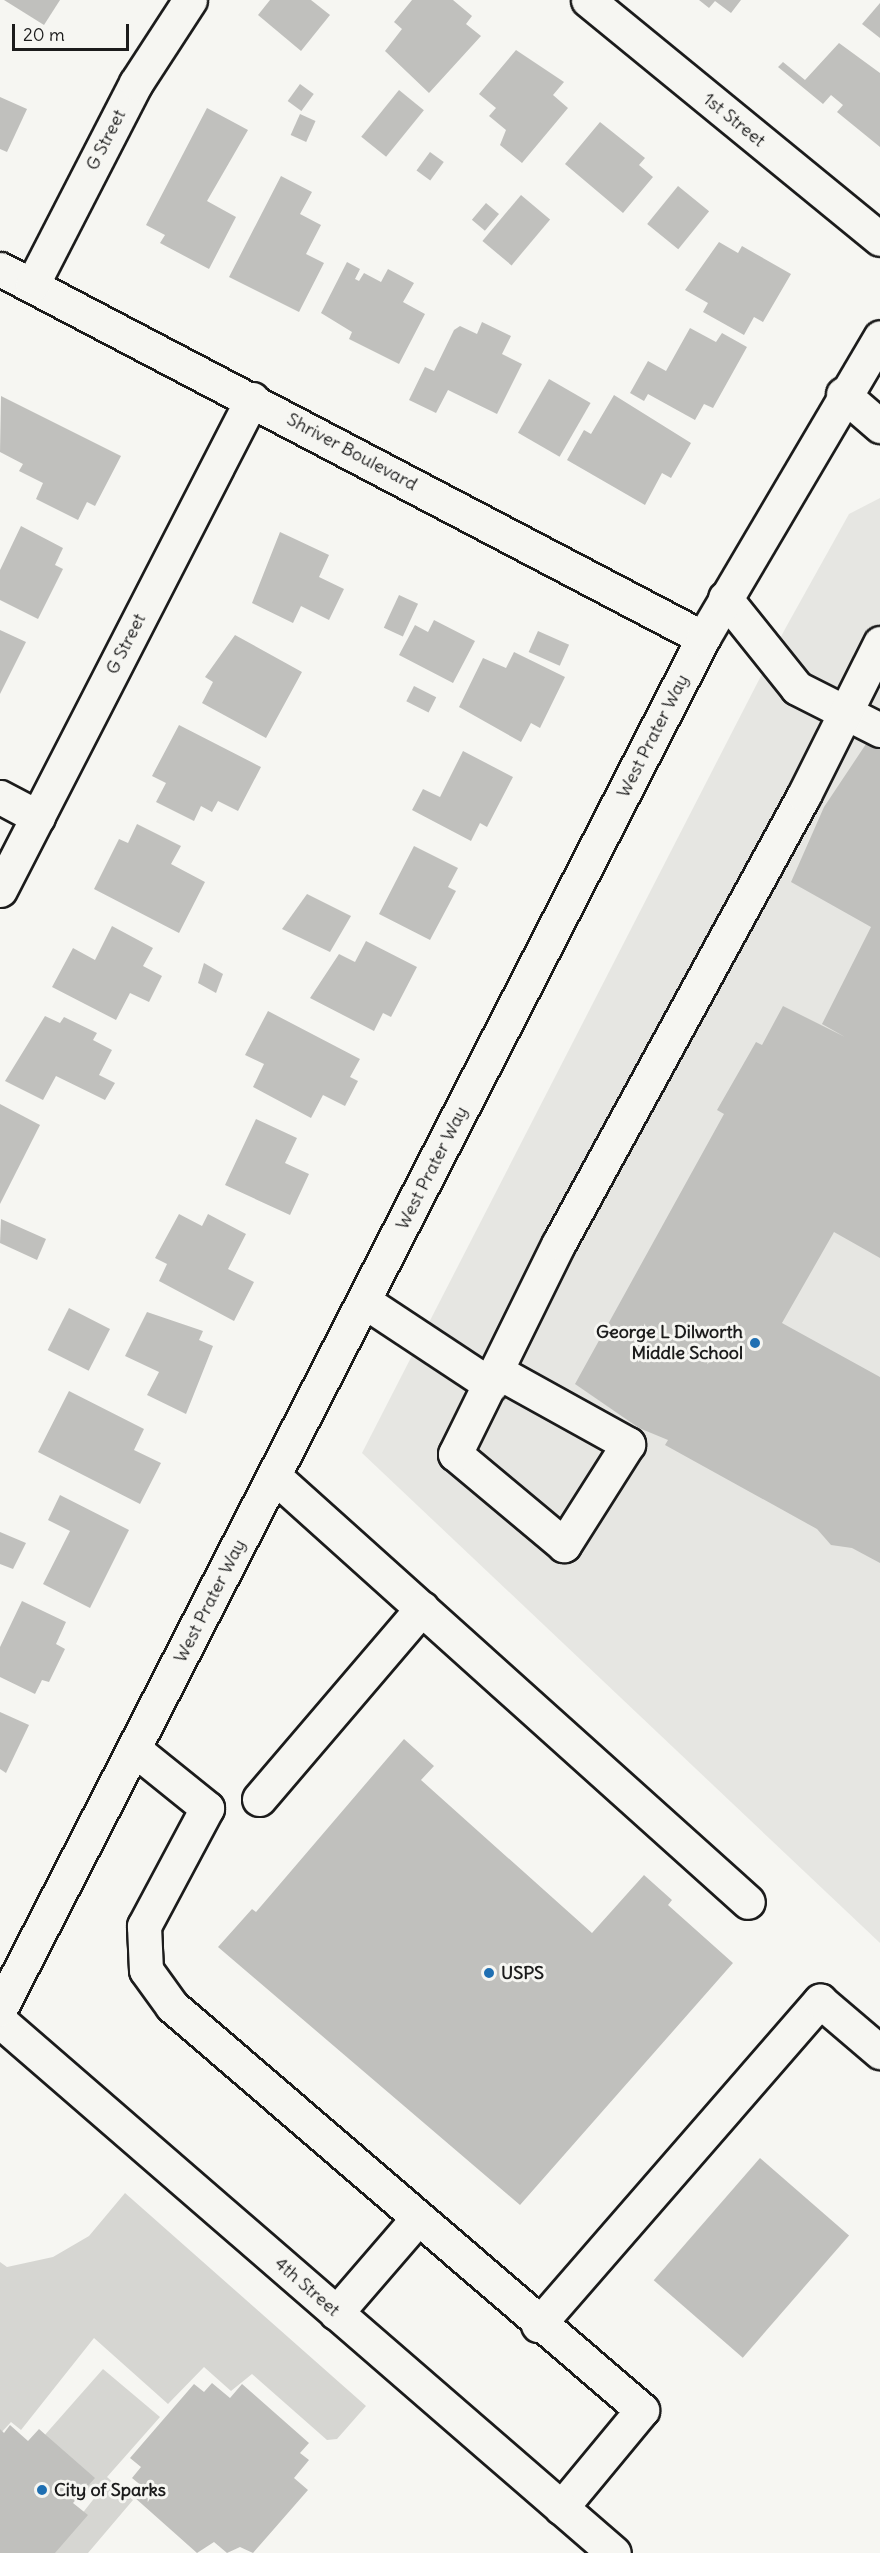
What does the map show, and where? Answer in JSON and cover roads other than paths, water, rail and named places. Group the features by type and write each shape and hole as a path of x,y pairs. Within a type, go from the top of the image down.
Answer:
{"street":[{"name":"G Street","path":"32,285 136,83 190,0"},
{"name":"1st Street","path":"588,0 880,239"},
{"name":"Shriver Boulevard","path":"0,269 252,399 703,638"},
{"name":"West Prater Way","path":"0,2009 703,638 843,394 880,337"},
{"path":"843,394 880,426"},
{"name":"G Street","path":"0,890 252,399"},
{"path":"725,598 797,688 880,730"},
{"path":"364,1301 495,1378 628,1444 564,1545 455,1454 495,1378 560,1243 846,712 880,643"},
{"path":"0,797 38,817"},
{"path":"274,1476 748,1902"},
{"path":"259,1799 422,1608"},
{"path":"134,1749 207,1808 144,1926 146,1970 172,2006 538,2325 642,2410 561,2508"},
{"path":"538,2325 820,2001 880,2052"},
{"name":"4th Street","path":"0,2021 614,2553"},
{"path":"336,2313 417,2219"}],"place":[{"name":"George L Dilworth Middle School","path":"755,1343"},
{"name":"USPS","path":"489,1973"},
{"name":"City of Sparks","path":"42,2490"}]}
